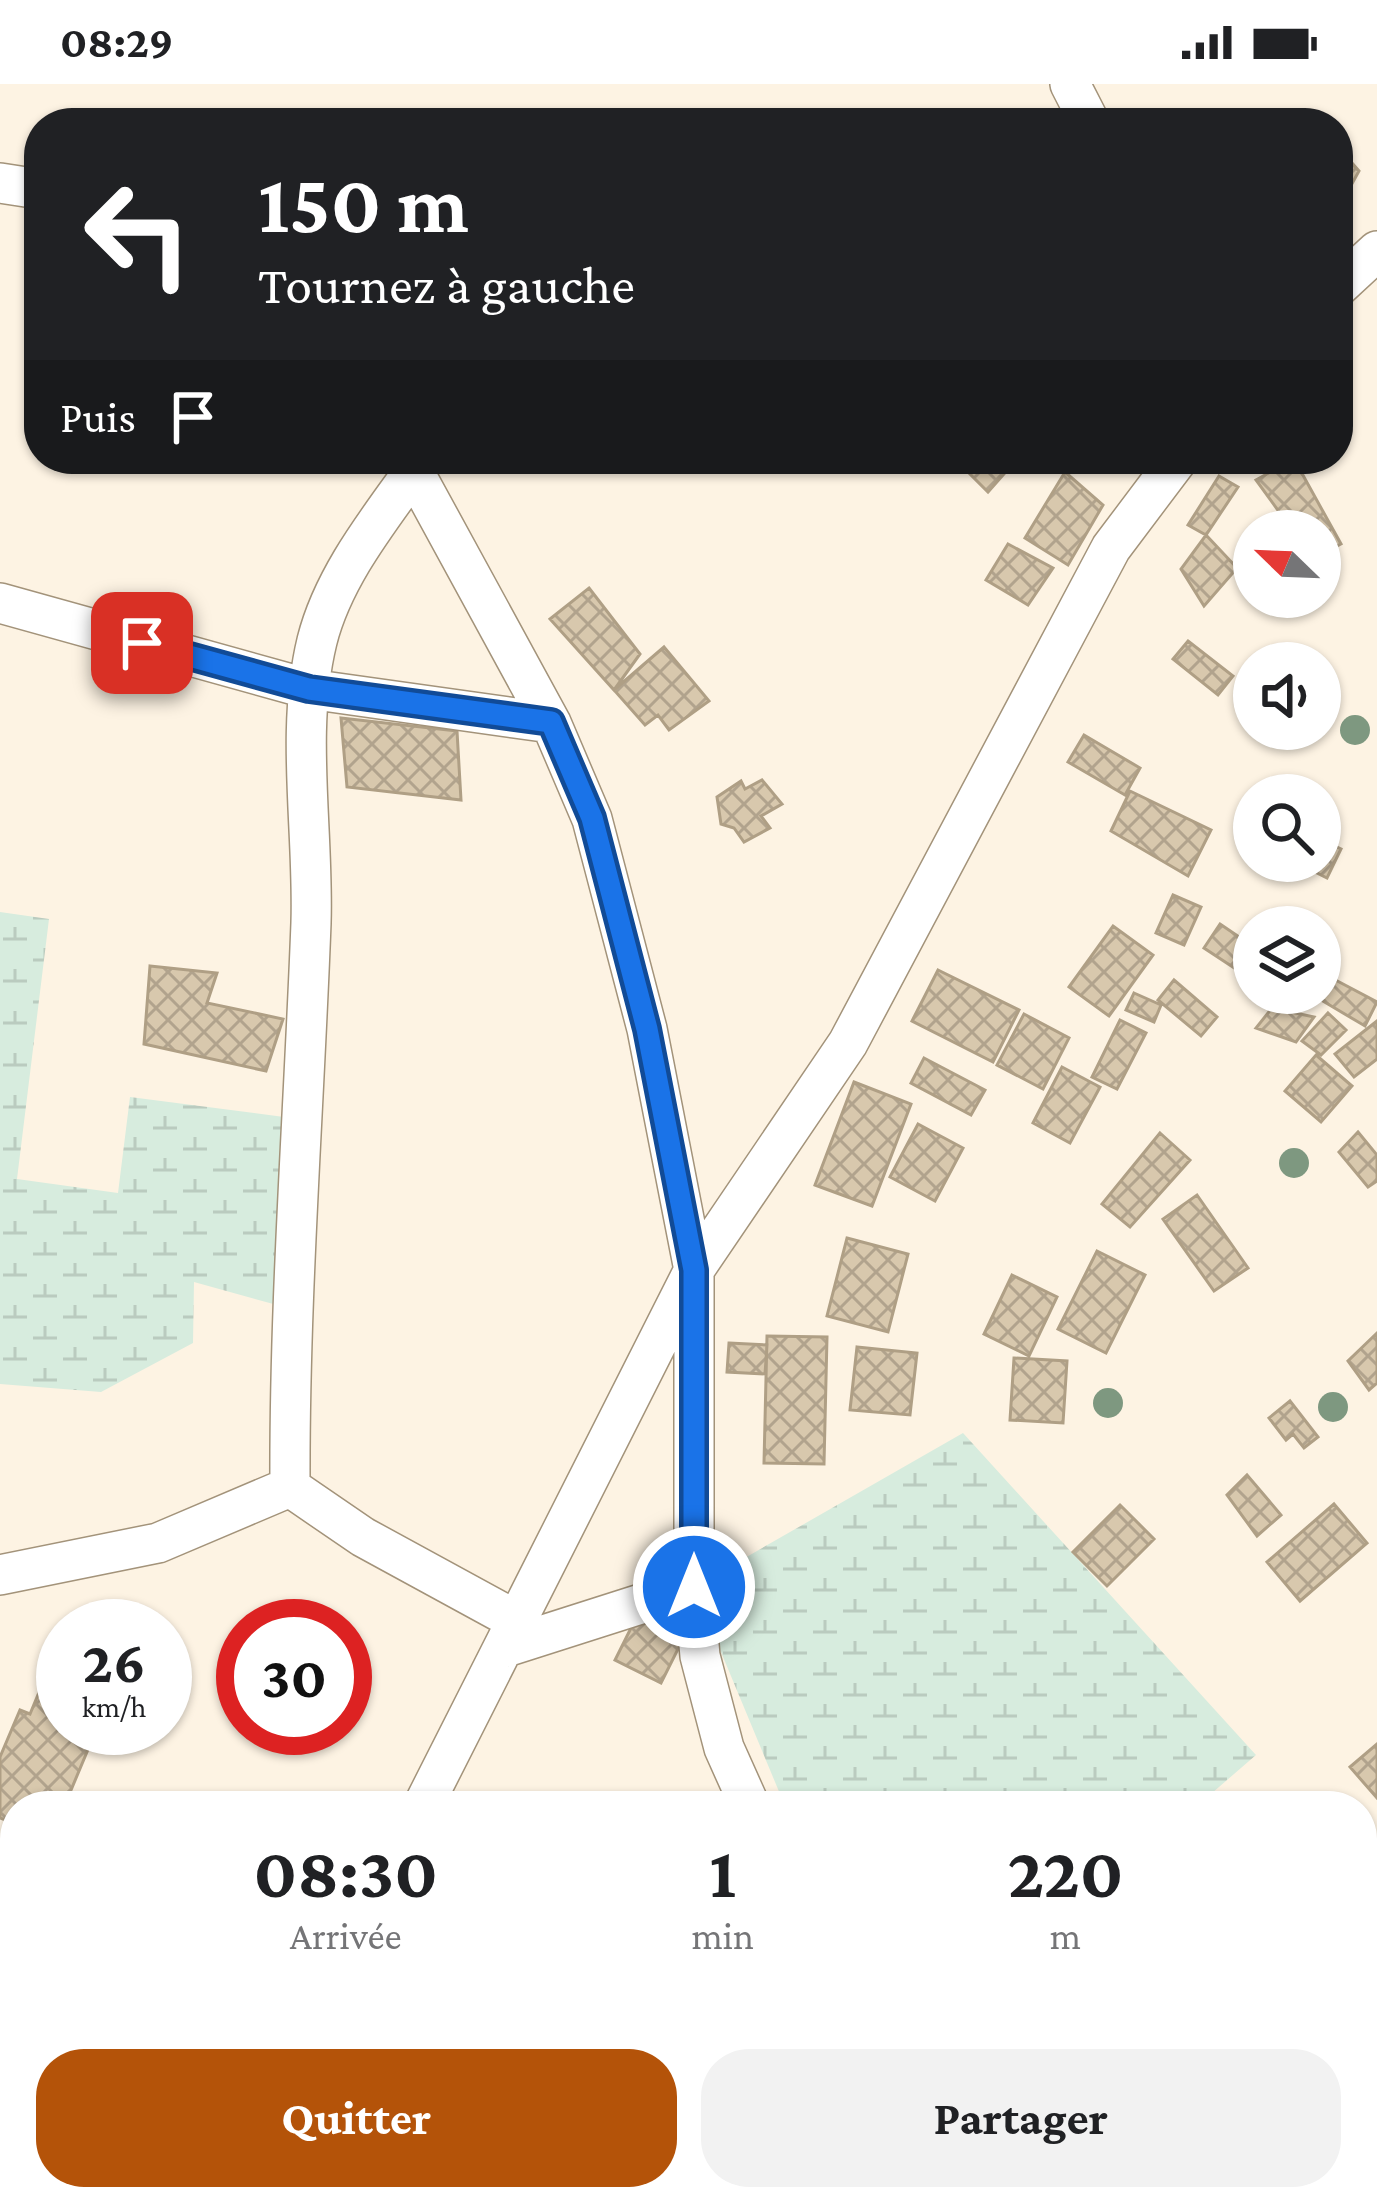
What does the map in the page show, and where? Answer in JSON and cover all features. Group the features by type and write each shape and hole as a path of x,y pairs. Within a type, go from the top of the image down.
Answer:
{"street":[{"path":"1353,273 1377,251"},
{"path":"290,1487 311,916 309,689 318,638 339,588 406,474"},
{"path":"417,474 551,722 592,818 647,1029 694,1270 694,1587 700,1656 724,1748 743,1791"},
{"path":"431,1791 694,1270 848,1043 1111,548 1167,474"},
{"path":"0,603 309,689 551,722"},
{"path":"290,1487 512,1634 694,1587"},
{"path":"0,1575 158,1543 290,1487"}],"green space":[{"path":"0,912 49,919 17,1179 118,1193 130,1097 284,1117 277,1305 194,1282 193,1343 101,1392 0,1384"},
{"path":"963,1433 1256,1755 1214,1791 779,1791 694,1587"}],"building":[{"path":"970,474 1004,474 988,492"},
{"path":"1064,474 1103,505 1068,565 1025,538"},
{"path":"1267,474 1302,474 1322,510 1278,510 1256,480"},
{"path":"1219,476 1238,487 1206,535 1188,525"},
{"path":"1206,535 1233,564 1233,573 1204,606 1181,569"},
{"path":"1008,544 1053,568 1028,605 986,580"},
{"path":"589,588 640,654 614,690 550,619"},
{"path":"1188,641 1233,676 1218,695 1173,659"},
{"path":"664,647 709,701 669,730 658,715 645,725 614,690"},
{"path":"341,718 457,731 461,800 347,787"},
{"path":"1084,735 1140,768 1125,795 1068,762"},
{"path":"762,780 782,804 761,816 770,828 744,842 734,828 721,824 717,797 741,781 745,789"},
{"path":"1130,791 1211,830 1188,876 1111,831"},
{"path":"1173,895 1201,907 1184,945 1156,933"},
{"path":"1220,924 1233,933 1233,967 1204,948"},
{"path":"1113,926 1153,955 1109,1016 1069,987"},
{"path":"150,966 217,973 207,1003 283,1019 266,1071 144,1044"},
{"path":"938,970 1019,1010 993,1062 912,1021"},
{"path":"1174,980 1217,1017 1201,1036 1158,1000"},
{"path":"1341,983 1377,1002 1365,1026 1341,1012"},
{"path":"1134,993 1161,1005 1154,1022 1126,1010"},
{"path":"1024,1014 1069,1038 1043,1089 997,1065"},
{"path":"1267,1014 1314,1017 1296,1042 1256,1028"},
{"path":"1327,1014 1346,1030 1321,1055 1302,1041"},
{"path":"1120,1020 1146,1033 1117,1089 1092,1077"},
{"path":"1377,1021 1377,1059 1354,1077 1335,1054"},
{"path":"1316,1055 1352,1086 1321,1122 1285,1091"},
{"path":"924,1058 985,1090 971,1115 911,1083"},
{"path":"1062,1067 1100,1087 1070,1143 1033,1123"},
{"path":"854,1082 911,1104 872,1206 815,1185"},
{"path":"918,1124 963,1148 935,1201 890,1177"},
{"path":"1358,1132 1377,1155 1377,1181 1368,1187 1339,1152"},
{"path":"1160,1133 1190,1160 1130,1227 1102,1204"},
{"path":"1197,1195 1248,1268 1214,1291 1163,1219"},
{"path":"847,1238 908,1254 888,1332 827,1316"},
{"path":"1097,1251 1145,1275 1106,1353 1058,1329"},
{"path":"1012,1275 1057,1297 1029,1356 984,1334"},
{"path":"1377,1333 1377,1383 1369,1390 1348,1361"},
{"path":"767,1336 827,1337 824,1464 764,1463"},
{"path":"729,1343 767,1345 765,1374 727,1372"},
{"path":"857,1347 917,1353 910,1415 850,1410"},
{"path":"1014,1358 1067,1361 1063,1423 1010,1420"},
{"path":"1290,1401 1318,1437 1304,1448 1293,1434 1286,1440 1269,1418"},
{"path":"1247,1475 1281,1515 1257,1536 1227,1495"},
{"path":"1334,1504 1367,1543 1300,1601 1267,1562"},
{"path":"1120,1505 1154,1539 1107,1586 1073,1552"},
{"path":"636,1618 682,1641 661,1683 615,1660"},
{"path":"36,1700 36,1755 86,1755 71,1791 0,1791 0,1757 20,1710 30,1714"},
{"path":"1377,1744 1377,1791 1371,1791 1350,1767"}],"route":[{"path":"142,643 309,689 551,722 592,818 647,1029 694,1270 694,1587"}]}
